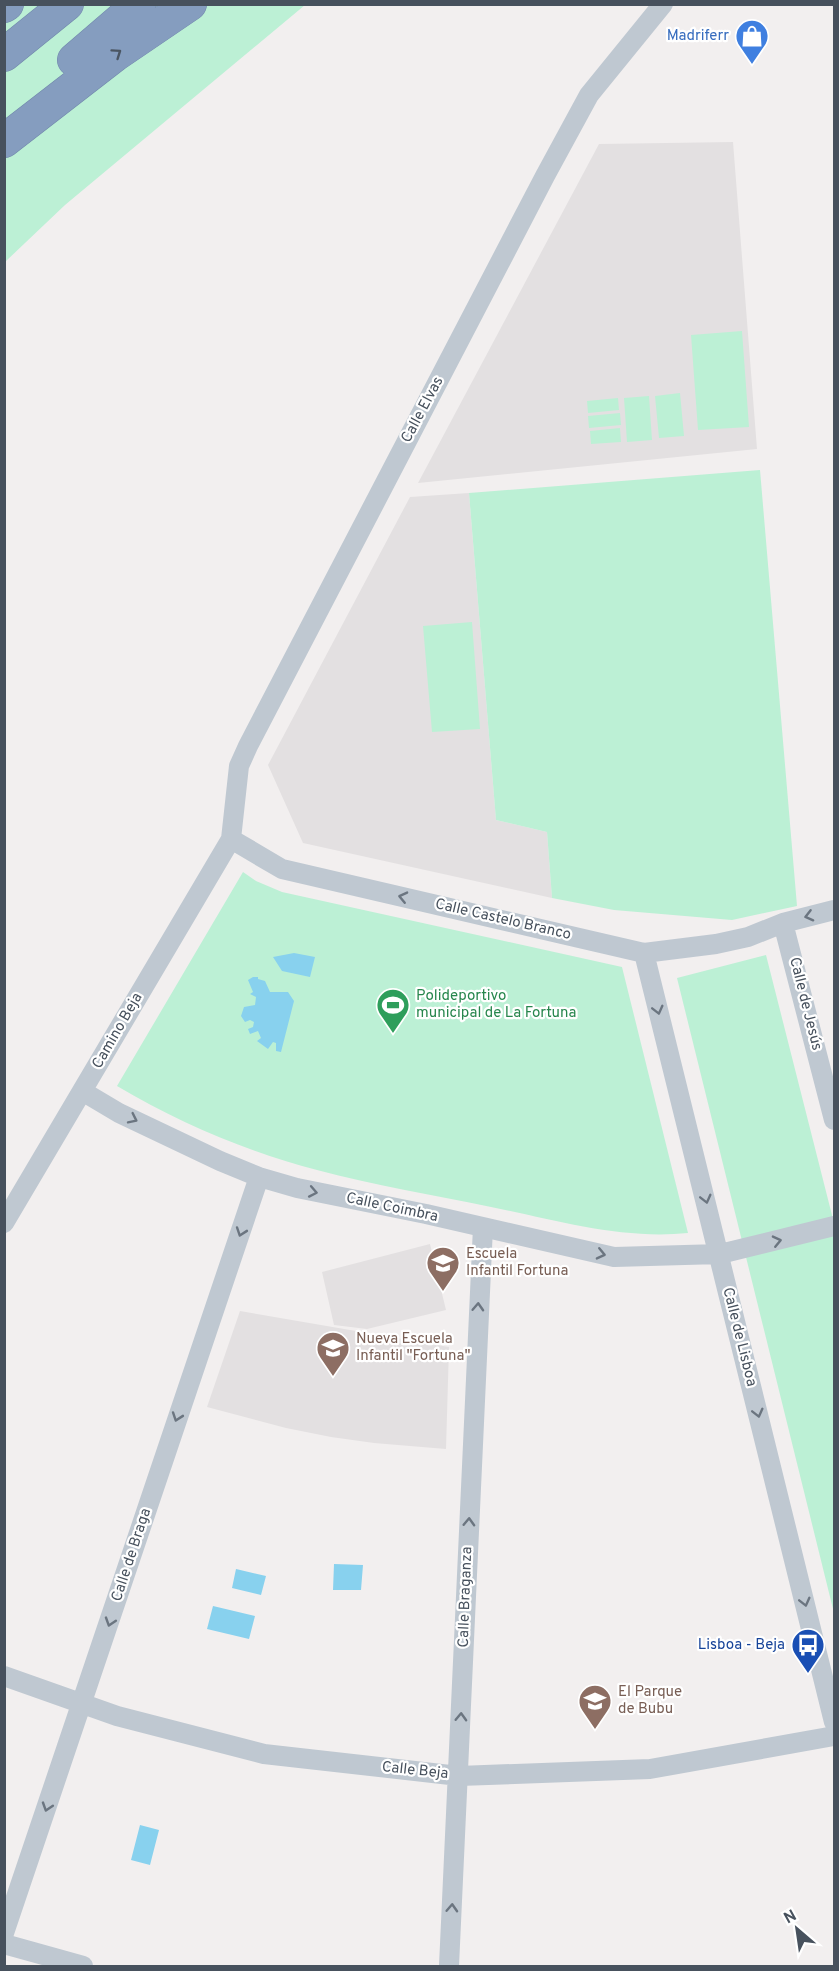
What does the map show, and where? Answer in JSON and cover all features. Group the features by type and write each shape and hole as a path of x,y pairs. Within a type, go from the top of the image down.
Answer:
{"highway":[{"path":"4,28 35,4"},
{"path":"4,55 67,4"},
{"path":"4,120 139,4"},
{"path":"4,141 115,55 190,4"}],"street":[{"name":"Calle Elvas","path":"231,839 239,766 248,746 589,94 663,4"},
{"name":"Calle Castelo Branco","path":"231,839 282,869 644,953 716,944 748,937 783,923 834,910"},
{"name":"Camino Beja","path":"4,1223 231,839"},
{"name":"Calle de Jesús","path":"783,923 834,1120"},
{"name":"Calle de Lisboa","path":"644,953 834,1722"},
{"name":"Calle Coimbra","path":"82,1091 119,1113 260,1177 297,1188 614,1257 720,1254 834,1227"},
{"name":"Calle de Braga","path":"4,1933 260,1177"},
{"name":"Calle Braganza","path":"449,1966 483,1227"},
{"name":"Calle Beja","path":"4,1676 117,1716 264,1754 459,1776 650,1768 834,1736"},
{"path":"4,1944 83,1966"}],"shaded area":[{"path":"733,142 757,449 418,483 599,144"},
{"path":"469,493 496,820 547,832 552,898 303,843 268,765 410,497"},
{"path":"430,1244 446,1310 367,1329 334,1325 322,1272"},
{"name":"Nueva Escuela Infantil \"Fortuna\"","path":"240,1311 449,1347 446,1449 331,1437 286,1428 207,1407"}],"green space":[{"path":"5,5 305,5 65,205 5,262"},
{"path":"742,331 749,427 698,430 691,335"},
{"path":"680,393 684,436 659,438 655,396"},
{"path":"649,396 652,440 627,442 624,398"},
{"path":"618,398 619,410 588,413 587,401"},
{"path":"620,413 621,425 589,428 588,416"},
{"path":"620,428 621,442 591,444 590,431"},
{"path":"760,470 797,906 732,920 614,910 552,898 547,832 496,820 469,493"},
{"path":"472,622 480,729 432,732 423,626"},
{"name":"Polideportivo municipal de La Fortuna","path":"243,872 256,881 282,892 622,967 688,1233 638,1234 589,1228 317,1170 214,1135 117,1086"},
{"path":"766,955 834,1223 834,1613 677,978"}],"water":[{"path":"294,953 315,957 310,977 282,971 273,957"},
{"path":"253,977 265,981 270,992 288,992 294,1001 281,1052 276,1051 276,1043 273,1042 268,1049 257,1041 261,1038 258,1031 250,1034 248,1029 253,1027 254,1022 250,1020 245,1022 241,1016 244,1007 255,1005 256,997 250,994 253,992 248,980"},
{"path":"334,1564 363,1565 361,1590 333,1590"},
{"path":"236,1569 266,1576 261,1595 232,1588"},
{"path":"213,1606 255,1616 249,1639 207,1629"},
{"path":"140,1825 159,1830 150,1865 131,1860"}],"place":[{"name":"Madriferr","path":"752,65"},
{"name":"Polideportivo municipal de La Fortuna","path":"393,1034"},
{"name":"Escuela Infantil Fortuna","path":"443,1292"},
{"name":"Nueva Escuela Infantil \"Fortuna\"","path":"333,1377"},
{"name":"Lisboa - Beja","path":"808,1674"},
{"name":"El Parque de Bubu","path":"595,1730"}]}
